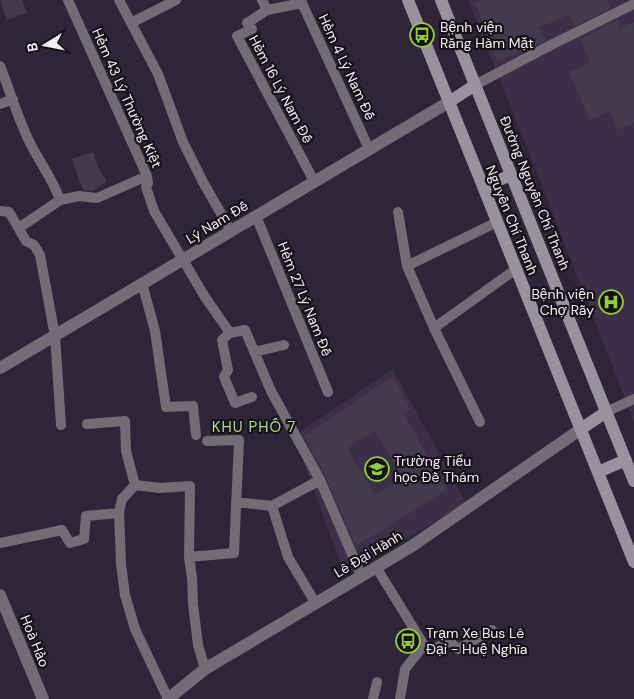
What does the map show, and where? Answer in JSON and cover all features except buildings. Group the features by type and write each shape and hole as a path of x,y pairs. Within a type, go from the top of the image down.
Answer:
{"main road":[{"name":"Nguyễn Chí Thanh","path":"408,0 634,562"},
{"name":"Đường Nguyễn Chí Thanh","path":"441,0 606,412 630,459 634,481"},
{"path":"449,102 475,85"},
{"path":"483,187 511,175"},
{"path":"580,429 606,412"},
{"path":"598,472 630,459"}],"street":[{"name":"Lý Nam Đế","path":"0,368 449,102"},
{"name":"Lê Đại Hành","path":"168,699 206,668 412,546 580,429"},
{"name":"Hoà Hảo","path":"0,594 43,699"}],"lane":[{"name":"Hẻm 43 Lý Thường Kiệt","path":"68,0 148,176 146,187 154,211 205,297 230,333"},
{"path":"119,0 158,74 183,142 231,231"},
{"path":"131,23 176,0"},
{"name":"Hẻm 4 Lý Nam Đế","path":"265,5 302,3 369,149"},
{"path":"475,85 634,4"},
{"name":"Hẻm 16 Lý Nam Đế","path":"265,5 247,23 252,29 237,36 314,181"},
{"path":"0,66 18,117 31,145 55,186 60,200"},
{"path":"0,104 12,99"},
{"path":"19,228 60,200 79,196 97,198 148,176"},
{"path":"0,211 9,212 26,241 34,245 40,255 55,336 62,425"},
{"path":"398,212 407,266 434,328 480,422"},
{"name":"Hẻm 27 Lý Nam Đế","path":"256,216 328,392"},
{"path":"407,266 497,222"},
{"path":"434,328 516,269"},
{"path":"142,284 155,332 166,407 193,406 196,435"},
{"path":"252,397 235,403 224,377 228,370 222,340 230,333 245,330 271,391 320,480 361,575"},
{"path":"254,352 284,345"},
{"path":"606,412 634,400"},
{"path":"87,424 125,421 126,451 135,485"},
{"path":"190,557 234,553 239,440 207,441"},
{"path":"236,502 272,506 320,480"},
{"path":"135,485 160,488 190,486 190,557 198,645 206,668"},
{"path":"135,485 122,498 120,513 121,564 125,595 135,629 168,699"},
{"path":"272,506 288,557 316,604"},
{"path":"0,543 62,530 70,543 84,539 86,516 120,513"},
{"path":"376,567 424,645 430,651 449,641 458,649 492,630"},
{"path":"400,699 405,669 424,645"},
{"path":"373,699 377,682"}],"shaded area":[{"path":"468,0 634,0 634,422 541,183"},
{"name":"Trường Tiểu học Đề Thám","path":"393,369 466,503 345,576 294,436"}],"place":[{"name":"Bệnh viện Răng Hàm Mặt","path":"422,35"},
{"name":"Bệnh viện Chợ Rẫy","path":"611,302"},
{"name":"Trường Tiểu học Đề Thám","path":"377,469"},
{"name":"Trạm Xe Bus Lê Đại - Huệ Nghĩa","path":"408,641"}],"district":[{"name":"KHU PHỐ 7","path":"254,427"}]}
